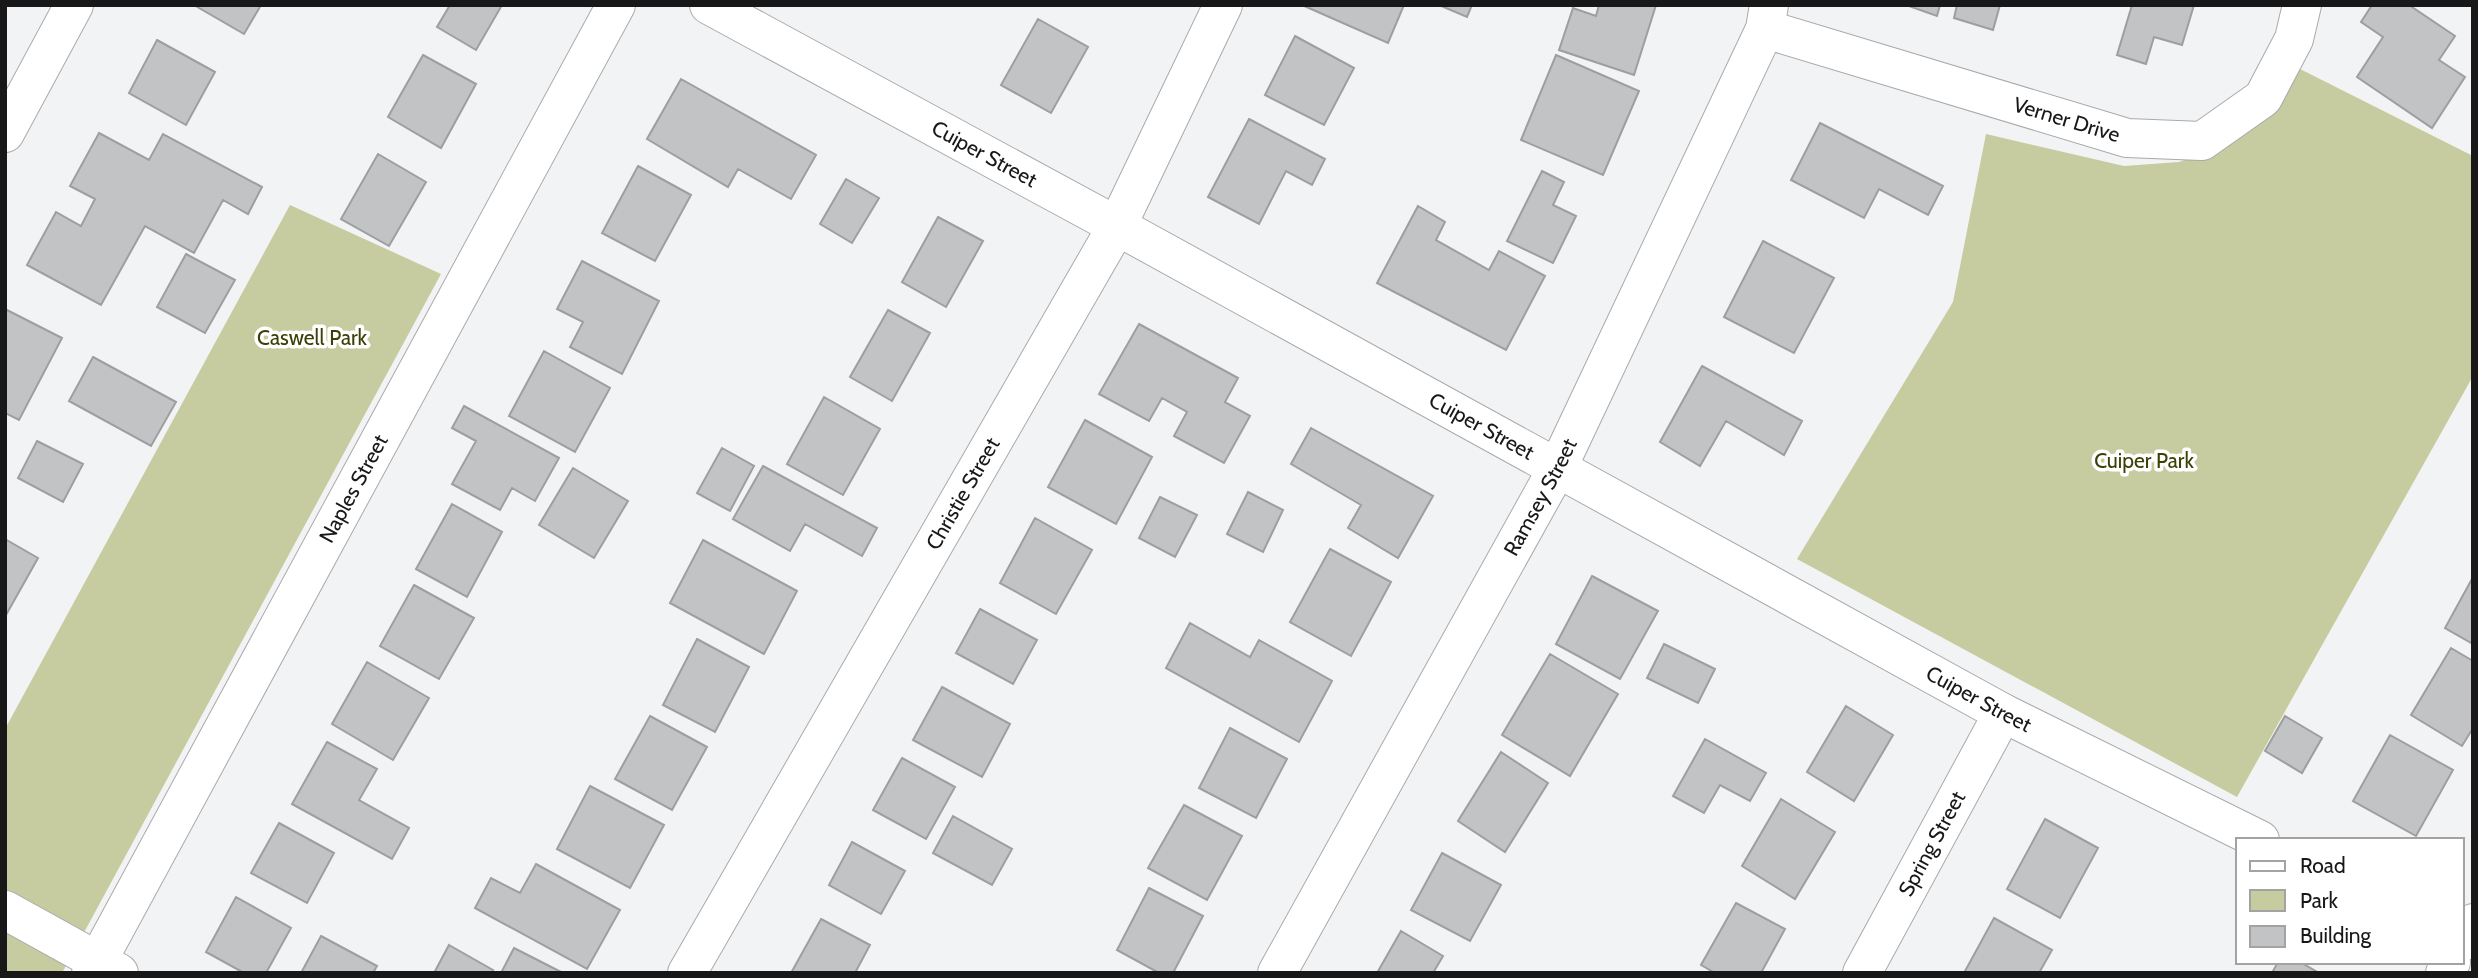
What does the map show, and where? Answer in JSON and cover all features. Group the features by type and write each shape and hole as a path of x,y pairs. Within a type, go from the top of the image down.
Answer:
{"street":[{"path":"5,133 74,5"},
{"name":"Naples Street","path":"103,969 616,5"},
{"name":"Cuiper Street","path":"709,5 1558,467 2003,713 2256,838"},
{"name":"Christie Street","path":"687,973 1117,226 1223,5"},
{"name":"Verner Drive","path":"1767,17 2127,138 2202,141 2263,98 2294,39 2302,5"},
{"name":"Ramsey Street","path":"1278,973 1558,467 1767,17"},
{"name":"Spring Street","path":"1862,973 2003,713"},
{"path":"5,910 103,969"}],"green space":[{"name":"Cuiper Park","path":"2300,69 2473,156 2473,376 2237,797 1797,559 1953,302 1986,134 2124,166 2179,162 2236,141 2272,109"},
{"name":"Caswell Park","path":"290,205 441,274 62,973 5,973 5,729"}],"building":[{"path":"194,5 261,5 244,34"},
{"path":"450,5 502,5 476,50 437,27"},
{"path":"1302,5 1404,5 1388,43"},
{"path":"1439,5 1472,5 1467,17"},
{"path":"1599,5 1656,5 1634,75 1559,50 1573,8 1596,16"},
{"path":"1906,5 1940,5 1937,16"},
{"path":"1957,5 2000,5 1993,30 1954,18"},
{"path":"2132,5 2194,5 2182,45 2154,37 2146,64 2117,55"},
{"path":"2372,5 2409,5 2455,36 2439,60 2465,77 2432,128 2357,77 2383,37 2361,22"},
{"path":"1038,19 1088,47 1051,113 1001,85"},
{"path":"1295,36 1354,68 1324,125 1265,95"},
{"path":"157,40 215,72 186,125 129,93"},
{"path":"423,55 476,84 441,148 388,117"},
{"path":"1556,55 1639,91 1603,175 1521,140"},
{"path":"681,79 816,155 791,199 738,169 728,187 647,139"},
{"path":"1249,119 1325,159 1312,185 1286,171 1259,224 1208,197"},
{"path":"1820,123 1943,186 1928,215 1879,189 1864,218 1791,180"},
{"path":"99,133 149,160 163,134 262,187 248,214 223,200 194,253 145,226 101,305 27,265 56,212 81,226 95,199 70,186"},
{"path":"378,154 426,182 389,246 341,219"},
{"path":"638,166 691,195 655,261 602,233"},
{"path":"1542,171 1564,182 1553,205 1576,216 1553,263 1507,241"},
{"path":"846,179 879,198 852,243 820,224"},
{"path":"1418,206 1445,222 1436,240 1489,270 1499,251 1545,276 1506,350 1377,283"},
{"path":"938,217 983,241 946,307 902,282"},
{"path":"1763,241 1834,278 1794,353 1724,317"},
{"path":"186,254 235,280 205,333 157,307"},
{"path":"582,261 659,301 622,374 570,347 583,322 557,309"},
{"path":"5,309 62,338 19,420 5,413"},
{"path":"888,310 930,333 892,401 850,377"},
{"path":"1139,324 1238,378 1225,402 1250,416 1224,463 1174,436 1187,412 1162,398 1149,421 1099,394"},
{"path":"544,351 610,388 575,452 509,416"},
{"path":"93,357 176,402 151,446 69,401"},
{"path":"1702,366 1802,421 1784,455 1726,421 1700,466 1660,442"},
{"path":"824,397 880,429 843,495 787,464"},
{"path":"464,406 559,458 535,501 512,488 500,510 452,484 476,441 452,428"},
{"path":"1085,420 1152,457 1116,524 1048,487"},
{"path":"1311,428 1433,496 1398,558 1348,528 1361,505 1291,464"},
{"path":"37,441 83,464 63,502 18,478"},
{"path":"722,448 754,466 730,511 697,493"},
{"path":"763,466 877,528 862,556 805,524 790,551 733,519"},
{"path":"573,468 628,501 594,558 539,525"},
{"path":"1248,492 1283,510 1263,552 1227,534"},
{"path":"1160,497 1197,515 1175,557 1139,538"},
{"path":"452,504 502,532 467,597 416,569"},
{"path":"1035,518 1092,550 1056,614 1000,583"},
{"path":"5,539 38,558 6,615 5,615"},
{"path":"703,540 797,591 764,654 670,603"},
{"path":"1330,549 1391,582 1351,656 1290,622"},
{"path":"1592,576 1658,611 1620,679 1556,644"},
{"path":"2473,577 2473,644 2445,628"},
{"path":"414,585 474,618 439,679 380,646"},
{"path":"980,609 1037,640 1013,684 956,653"},
{"path":"1190,623 1250,657 1259,640 1332,681 1299,742 1166,668"},
{"path":"697,639 749,667 715,732 663,705"},
{"path":"1664,644 1715,669 1698,703 1647,678"},
{"path":"2451,648 2473,661 2473,728 2462,746 2411,715"},
{"path":"1550,654 1618,694 1570,776 1502,735"},
{"path":"367,662 429,698 393,760 332,724"},
{"path":"942,687 1010,724 982,777 913,740"},
{"path":"1846,706 1893,735 1854,801 1807,772"},
{"path":"650,716 707,747 672,810 615,779"},
{"path":"2285,716 2322,738 2302,773 2265,751"},
{"path":"1230,728 1287,759 1256,818 1199,788"},
{"path":"2390,735 2453,770 2416,836 2353,801"},
{"path":"1705,739 1766,773 1750,801 1720,785 1704,813 1673,796"},
{"path":"327,742 377,769 359,800 409,828 392,859 292,804"},
{"path":"1501,752 1548,783 1505,852 1458,821"},
{"path":"902,758 955,787 926,839 873,810"},
{"path":"590,786 664,825 630,888 557,849"},
{"path":"1781,799 1835,832 1795,899 1742,866"},
{"path":"1184,805 1242,836 1207,900 1148,868"},
{"path":"953,816 1012,849 992,885 933,853"},
{"path":"2045,819 2098,848 2060,918 2007,889"},
{"path":"279,823 334,853 307,903 251,873"},
{"path":"852,842 905,871 881,914 829,885"},
{"path":"1442,853 1501,885 1470,941 1411,910"},
{"path":"536,864 620,910 587,969 475,908 491,878 520,893"},
{"path":"1149,888 1203,916 1173,973 1159,973 1117,950"},
{"path":"236,897 291,928 266,973 244,973 206,952"},
{"path":"1736,903 1785,929 1761,973 1715,973 1701,965"},
{"path":"1994,918 2052,950 2039,973 1964,973"},
{"path":"821,919 870,945 855,973 791,973"},
{"path":"1401,931 1443,956 1433,973 1377,973"},
{"path":"321,936 377,966 373,973 301,973"},
{"path":"449,945 493,970 491,973 434,973"},
{"path":"514,948 563,973 501,973"},
{"path":"2277,964 2303,964 2319,973 2272,973"}]}
